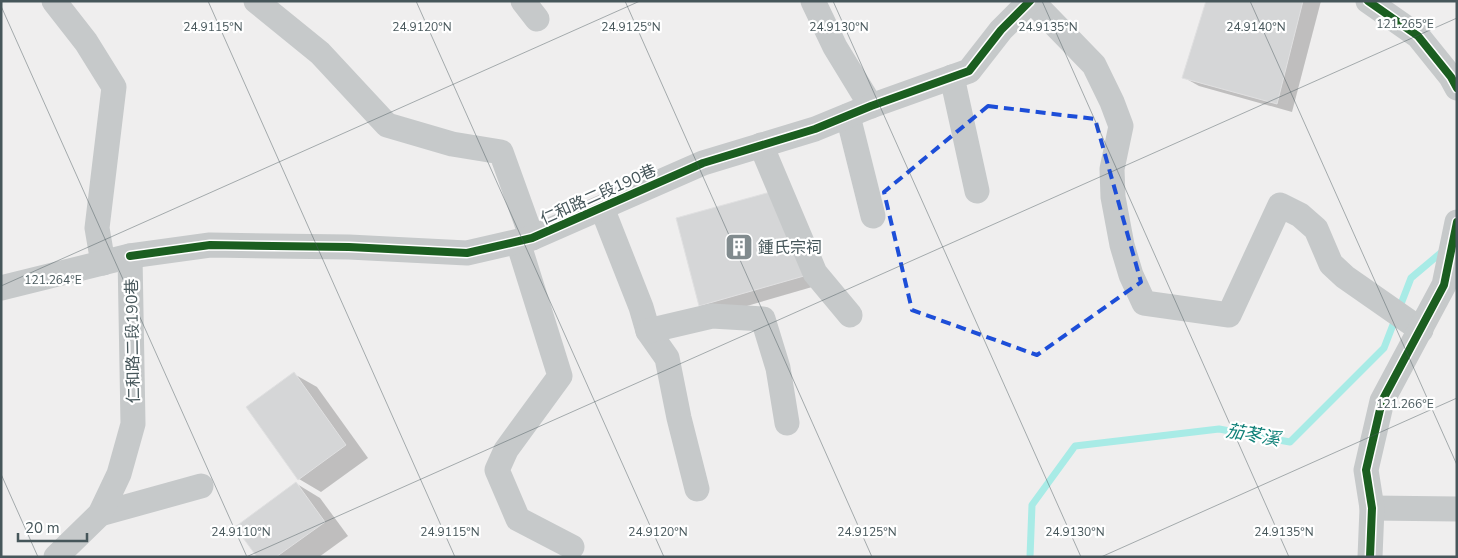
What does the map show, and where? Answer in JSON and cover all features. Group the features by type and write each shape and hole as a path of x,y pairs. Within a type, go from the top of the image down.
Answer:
{"street":[{"path":"54,1 86,42 114,87 97,228 103,263"},
{"path":"256,1 320,53 387,125 452,144 501,152 560,376 506,450 497,470 518,519 572,546"},
{"path":"813,1 835,47 860,111 873,216"},
{"path":"1031,1 1094,66 1112,102 1121,126 1112,169 1112,197 1122,245 1131,275 1144,302 1229,315 1280,205 1300,215 1316,229 1332,264 1345,277 1421,330"},
{"name":"仁和路二段190巷","path":"56,557 100,514 120,474 133,424 130,256 210,245 349,247 467,253 525,240 703,163 815,129 970,71 1001,30 1031,1"},
{"path":"1368,1 1418,36 1451,77 1457,88"},
{"path":"952,77 977,191"},
{"path":"761,145 815,273 850,315"},
{"path":"602,208 641,307 648,331 667,358 679,418 697,488"},
{"path":"1370,557 1372,508 1366,470 1382,401 1444,285 1457,222"},
{"path":"1,288 130,256"},
{"path":"648,331 712,316 763,319 778,368 787,423"},
{"path":"100,514 201,486"},
{"path":"1372,508 1457,509"}],"highlighted area":[{"path":"988,106 1095,119 1141,282 1037,355 912,310 884,192"}],"building":[{"path":"1206,1 1303,1 1277,104 1182,78"},
{"name":"鍾氏宗祠","path":"774,191 804,276 699,306 676,218"},
{"path":"294,372 346,445 298,480 246,407"},
{"path":"296,482 325,522 276,557 257,557 235,527"}],"waterway":[{"name":"茄苳溪","path":"1030,557 1032,505 1075,446 1219,429 1290,442 1384,348 1411,278 1443,251"}],"cycle path":[{"path":"130,256 210,245 349,247 467,253 532,238 703,163 815,129 871,106 969,71 1001,30 1030,1"},
{"path":"1368,1 1418,36 1451,77 1457,88"},
{"path":"1370,557 1372,508 1366,470 1382,401 1444,285 1457,222"}],"place":[{"name":"鍾氏宗祠","path":"739,247"}]}
